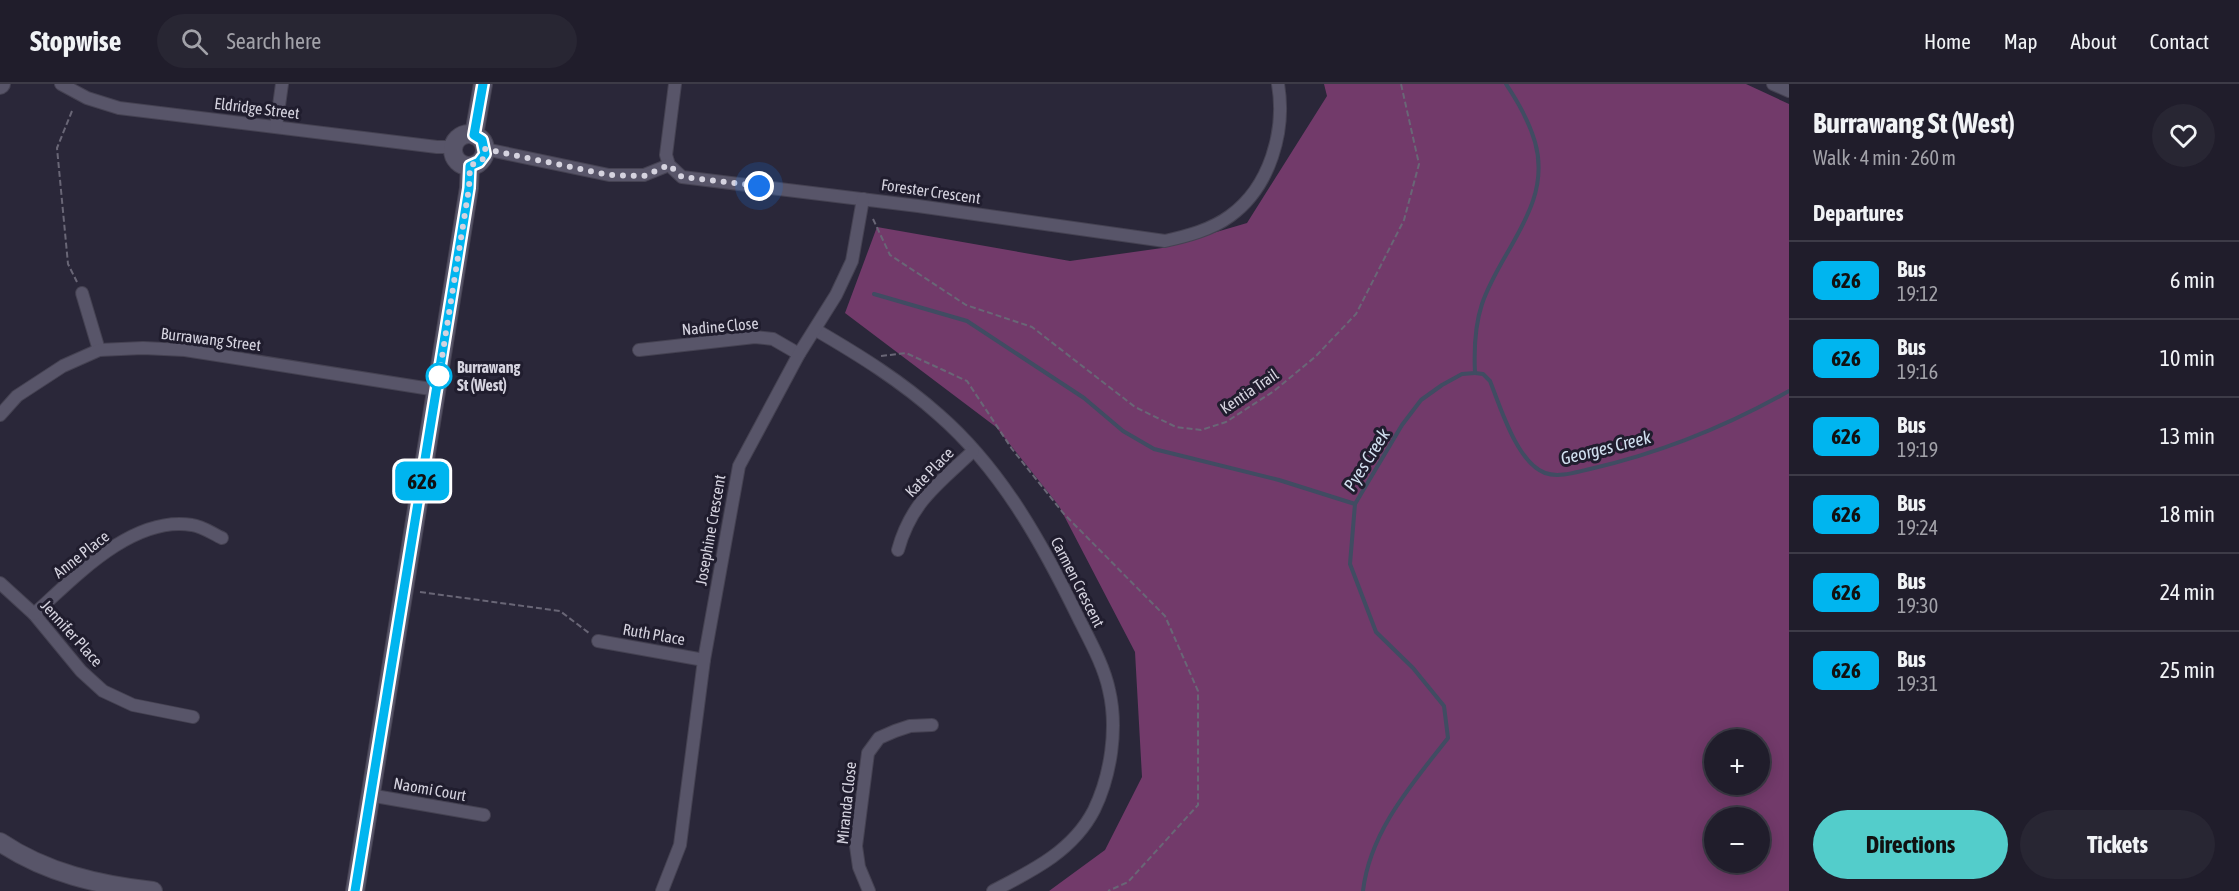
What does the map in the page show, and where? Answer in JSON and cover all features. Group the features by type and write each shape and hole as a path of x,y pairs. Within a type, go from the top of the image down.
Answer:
{"main road":[{"path":"470,166 483,159 479,142 483,84"},
{"path":"470,166 457,160 454,147 464,135 479,142"},
{"path":"355,891 437,390 469,188 470,166"},
{"path":"0,842 27,859 56,871 104,884 153,891"}],"street":[{"name":"Eldridge Street","path":"62,84 87,98 119,108 437,147 454,147"},
{"path":"276,127 282,84"},
{"path":"479,142 609,175 644,176 669,165 666,145 675,84"},
{"name":"Forester Crescent","path":"669,165 682,177 863,199 1165,241 1194,234 1230,216 1253,192 1267,169 1279,135 1281,103 1278,84"},
{"path":"1773,84 1789,91"},
{"name":"Josephine Crescent","path":"662,891 680,845 704,660 739,466 799,354 836,295 852,261 863,199"},
{"path":"82,293 99,350"},
{"name":"Carmen Crescent","path":"816,330 864,358 940,416 998,479 1050,558 1093,648 1109,689 1113,726 1109,764 1094,810 1072,839 1046,864 993,891"},
{"name":"Nadine Close","path":"639,350 755,337 773,339 799,354"},
{"name":"Burrawang Street","path":"0,415 17,396 63,366 99,350 143,348 186,350 437,390"},
{"name":"Kate Place","path":"898,550 904,525 920,502 973,451"},
{"name":"Anne Place","path":"34,614 97,558 130,538 164,525 193,525 222,538"},
{"name":"Jennifer Place","path":"0,583 34,614 81,671 104,691 133,705 193,717"},
{"name":"Ruth Place","path":"598,641 704,660"},
{"name":"Miranda Close","path":"869,891 859,867 856,846 868,753 879,738 910,726 932,725"},
{"name":"Naomi Court","path":"369,795 484,815"}],"path":[{"name":"Kentia Trail","path":"863,199 890,255 966,305 1032,327 1135,407 1176,427 1201,430 1226,422 1274,391 1315,357 1356,314 1404,220 1419,164 1401,84"},
{"path":"72,111 57,148 68,264 82,293"},
{"path":"864,358 906,353 967,381 1012,449 1064,514 1165,616 1198,691 1198,805 1128,882 1108,891"},
{"path":"404,590 560,610 598,641"}],"shaded area":[{"path":"1324,84 1746,84 1789,104 1789,891 1049,891 1105,850 1142,777 1135,652 1059,506 996,427 845,313 877,227 1070,261 1162,248 1247,223 1327,96"}],"waterway":[{"name":"Pyes Creek","path":"1363,891 1367,869 1383,828 1407,791 1448,738 1444,706 1413,668 1376,632 1350,564 1355,504 1402,425 1421,400 1462,374 1475,373 1476,338 1482,304 1490,284 1531,207 1537,186 1539,165 1535,142 1523,112 1506,84"},
{"path":"874,294 967,321 1084,398 1123,431 1154,449 1279,480 1355,504"},
{"name":"Georges Creek","path":"1475,373 1483,374 1490,381 1511,433 1526,458 1545,473 1556,475 1573,473 1667,447 1742,416 1789,391"}],"bus line":[{"name":"626","path":"355,891 469,188 470,166 483,159 485,154 482,140 474,135 483,84"}],"place":[{"name":"Burrawang St (West)","path":"439,376"}],"route":[{"path":"439,376 469,188 470,166 483,159 485,149 609,175 644,176 669,165 682,177 759,186"}]}
